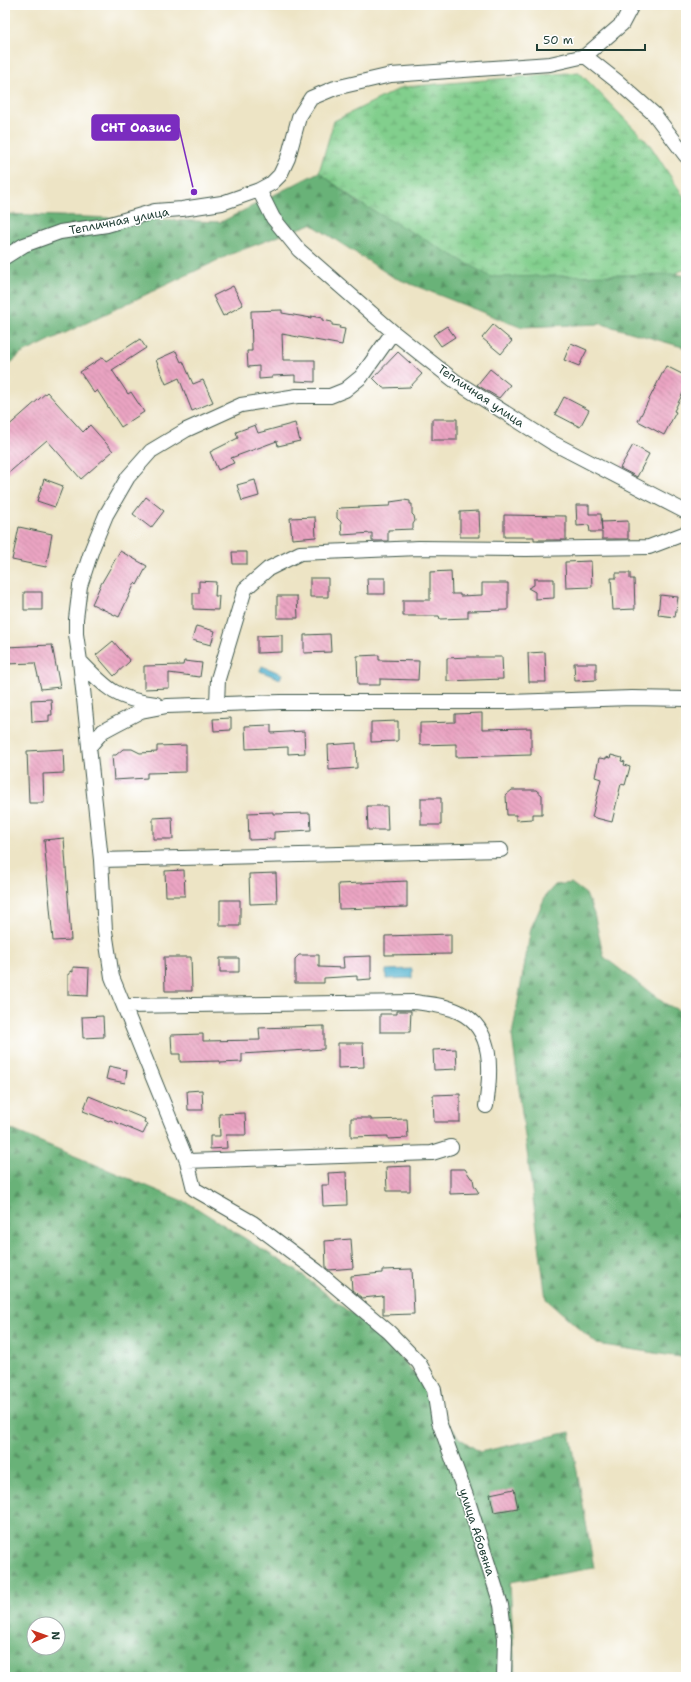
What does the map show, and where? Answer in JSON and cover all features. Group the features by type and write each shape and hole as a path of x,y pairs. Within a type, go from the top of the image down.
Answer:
{"street":[{"path":"632,5 622,24 585,56 618,82 654,114 686,156"},
{"name":"Тепличная улица","path":"5,257 24,245 60,232 107,225 155,211 182,209 222,203 259,190 272,183 280,175 288,158 299,117 311,98 335,88 391,75 550,64 585,56"},
{"name":"Тепличная улица","path":"259,190 270,209 273,218 299,250 393,332 455,381 553,443 686,512"},
{"path":"393,332 361,377 345,390 330,396 297,396 241,405 186,430 151,451 128,477 106,515 92,549 80,586 76,634 101,860 105,932 112,977 187,1160 432,1153 451,1147"},
{"path":"217,703 218,679 245,589 268,569 300,553 419,548 526,549 649,547 686,533"},
{"path":"80,660 107,688 123,697 138,702 167,706"},
{"path":"89,747 95,738 103,731 141,711 167,706 217,703 509,702 632,698 686,699"},
{"path":"101,860 501,850"},
{"path":"125,1006 414,1002 436,1004 460,1012 478,1026 486,1044 490,1062 486,1106"},
{"name":"улица Абовяна","path":"187,1160 194,1189 253,1223 347,1296 389,1332 419,1363 434,1390 439,1422 469,1504 501,1605 505,1638 504,1677"}],"green space":[{"path":"579,72 650,145 686,200 686,269 673,274 491,277 358,202 319,172 334,121 403,87"},
{"path":"319,172 358,203 686,276 686,348 602,324 520,327 393,277 311,224 231,254 21,354 5,368 5,214 221,222"},
{"path":"571,883 586,894 594,914 604,957 664,1003 686,1014 686,1358 597,1344 546,1299 512,1035 531,928 546,895 555,885"},
{"path":"5,1127 190,1204 297,1271 384,1339 418,1378 459,1438 480,1452 570,1432 594,1568 510,1582 515,1677 5,1677"}],"water":[{"path":"262,666 282,674 280,679 260,671"},
{"path":"412,969 412,978 386,979 386,970"}],"building":[{"path":"233,286 243,305 223,316 213,296"},
{"path":"282,310 282,313 311,318 311,316 322,318 322,320 332,322 332,325 340,326 339,328 345,329 342,345 282,334 283,360 315,360 315,382 295,381 295,375 272,376 272,378 259,379 259,366 248,367 247,351 252,351 251,311"},
{"path":"493,325 512,341 501,354 482,338"},
{"path":"447,326 455,337 441,346 433,335"},
{"path":"140,339 146,348 112,370 128,394 131,392 144,412 121,427 97,390 94,393 80,372 103,357 106,361"},
{"path":"571,343 587,350 579,366 564,360"},
{"path":"176,351 181,362 183,361 193,384 203,380 213,402 192,411 179,378 166,384 156,360"},
{"path":"398,352 422,374 410,387 383,388 373,378"},
{"path":"666,366 686,376 686,387 674,411 676,412 664,435 638,421"},
{"path":"490,369 510,385 499,398 477,385"},
{"path":"47,392 83,432 90,425 113,451 81,479 47,440 5,476 5,429"},
{"path":"564,397 589,410 580,427 555,414"},
{"path":"432,419 457,419 457,440 432,440"},
{"path":"295,423 300,441 278,446 277,441 231,458 234,463 218,470 210,452 238,438 236,432 255,425 258,433"},
{"path":"633,445 649,454 637,477 620,468"},
{"path":"44,479 63,486 55,507 37,501"},
{"path":"255,480 259,496 242,501 237,485"},
{"path":"146,497 164,511 151,528 133,514"},
{"path":"404,500 410,501 410,504 412,504 412,514 415,521 413,524 413,529 388,530 388,541 372,541 372,533 342,535 341,522 337,518 337,511 340,508 389,506 391,505 390,502"},
{"path":"576,505 589,505 589,514 601,514 601,522 628,521 628,539 602,539 602,532 590,532 589,525 577,526"},
{"path":"479,511 480,537 460,537 460,512"},
{"path":"504,515 566,516 566,540 534,540 534,537 504,537"},
{"path":"315,517 316,537 292,539 290,518"},
{"path":"19,527 52,534 46,567 12,560"},
{"path":"120,551 147,566 137,585 135,583 119,617 92,604 101,584"},
{"path":"232,552 247,552 247,564 233,564"},
{"path":"591,561 592,587 566,588 565,562"},
{"path":"451,571 452,594 460,594 460,596 482,595 482,583 508,583 508,610 468,611 468,618 440,619 439,616 403,616 403,600 430,600 430,572"},
{"path":"616,573 630,573 630,579 634,579 635,609 613,610 611,578 616,578"},
{"path":"310,578 328,578 328,597 310,597"},
{"path":"367,578 385,578 385,594 368,594"},
{"path":"534,579 554,579 554,598 535,599 535,592 528,588 534,585"},
{"path":"199,581 216,582 215,596 219,596 218,610 193,609 193,593 199,593"},
{"path":"24,592 42,592 42,610 24,610"},
{"path":"660,595 678,597 675,617 658,615"},
{"path":"277,596 297,596 298,618 277,618"},
{"path":"196,626 215,631 211,645 192,640"},
{"path":"330,634 331,652 304,653 304,635"},
{"path":"282,635 282,652 257,653 257,636"},
{"path":"113,641 130,661 114,676 96,655"},
{"path":"52,645 60,687 41,689 35,663 5,664 5,647"},
{"path":"545,652 546,682 529,682 528,653"},
{"path":"379,655 379,660 419,661 418,680 380,679 380,685 358,685 357,656"},
{"path":"502,657 503,679 447,681 447,658"},
{"path":"184,661 202,663 200,677 169,673 169,688 144,689 144,666 183,665"},
{"path":"574,663 596,663 596,680 575,681"},
{"path":"51,699 52,715 49,715 49,721 32,722 31,700"},
{"path":"482,713 482,729 531,728 531,755 456,757 456,744 420,745 420,723 455,722 455,714"},
{"path":"231,718 231,730 214,731 213,719"},
{"path":"398,721 398,741 371,742 371,722"},
{"path":"271,725 271,733 304,731 305,753 288,754 288,747 246,749 245,726"},
{"path":"356,743 357,768 329,770 328,745"},
{"path":"186,745 186,772 147,773 147,778 114,780 112,755 116,755 123,749 132,749 140,753 157,752 157,746"},
{"path":"63,749 64,773 43,774 44,803 29,803 27,751"},
{"path":"611,755 622,758 621,761 625,762 624,765 630,767 625,785 621,784 612,822 592,817 601,779 595,777 599,758 610,758"},
{"path":"512,790 536,790 542,795 542,814 533,814 533,819 516,820 516,815 507,815 506,795"},
{"path":"421,798 441,798 441,825 421,825"},
{"path":"367,806 387,806 388,830 368,830"},
{"path":"273,812 273,814 310,813 311,830 274,832 274,839 249,840 248,813"},
{"path":"172,817 173,839 153,839 153,818"},
{"path":"64,838 71,940 53,941 44,840"},
{"path":"184,870 185,896 166,896 165,871"},
{"path":"276,873 277,903 250,904 249,874"},
{"path":"407,881 407,907 339,909 338,884"},
{"path":"220,900 240,900 240,926 220,926"},
{"path":"451,934 451,954 385,955 385,936"},
{"path":"299,955 319,955 319,967 344,968 343,957 371,956 371,979 357,980 357,976 324,978 324,983 295,983 295,959"},
{"path":"164,957 191,957 192,991 165,991"},
{"path":"220,958 239,958 239,972 220,972"},
{"path":"73,967 89,968 88,996 68,995 68,974 70,974 70,971 73,972"},
{"path":"397,1011 411,1011 410,1032 380,1032 380,1014 397,1014"},
{"path":"103,1016 104,1037 83,1038 82,1017"},
{"path":"324,1026 324,1049 242,1054 242,1062 220,1063 220,1061 180,1062 180,1054 172,1054 171,1035 203,1034 203,1041 260,1040 259,1028"},
{"path":"338,1043 363,1043 364,1067 338,1068"},
{"path":"456,1049 457,1069 434,1070 433,1050"},
{"path":"109,1066 127,1070 125,1083 106,1079"},
{"path":"202,1090 203,1110 188,1110 187,1091"},
{"path":"460,1094 460,1122 434,1122 433,1095"},
{"path":"89,1096 145,1119 144,1122 148,1124 143,1134 110,1120 109,1121 83,1111"},
{"path":"245,1113 246,1135 226,1135 227,1148 210,1149 210,1136 220,1136 219,1114"},
{"path":"351,1118 371,1118 371,1120 407,1119 408,1138 388,1139 388,1136 351,1137"},
{"path":"410,1166 410,1191 387,1191 386,1167"},
{"path":"450,1169 465,1169 473,1179 474,1185 479,1193 450,1194"},
{"path":"346,1172 347,1205 323,1206 322,1185 329,1185 328,1173"},
{"path":"351,1239 353,1268 329,1270 326,1268 325,1241"},
{"path":"412,1269 414,1314 383,1315 383,1296 362,1298 352,1290 351,1276 382,1273 382,1270"},
{"path":"514,1489 518,1508 494,1512 490,1494"}],"place":[{"name":"СНТ Оазис","path":"194,192"}]}
